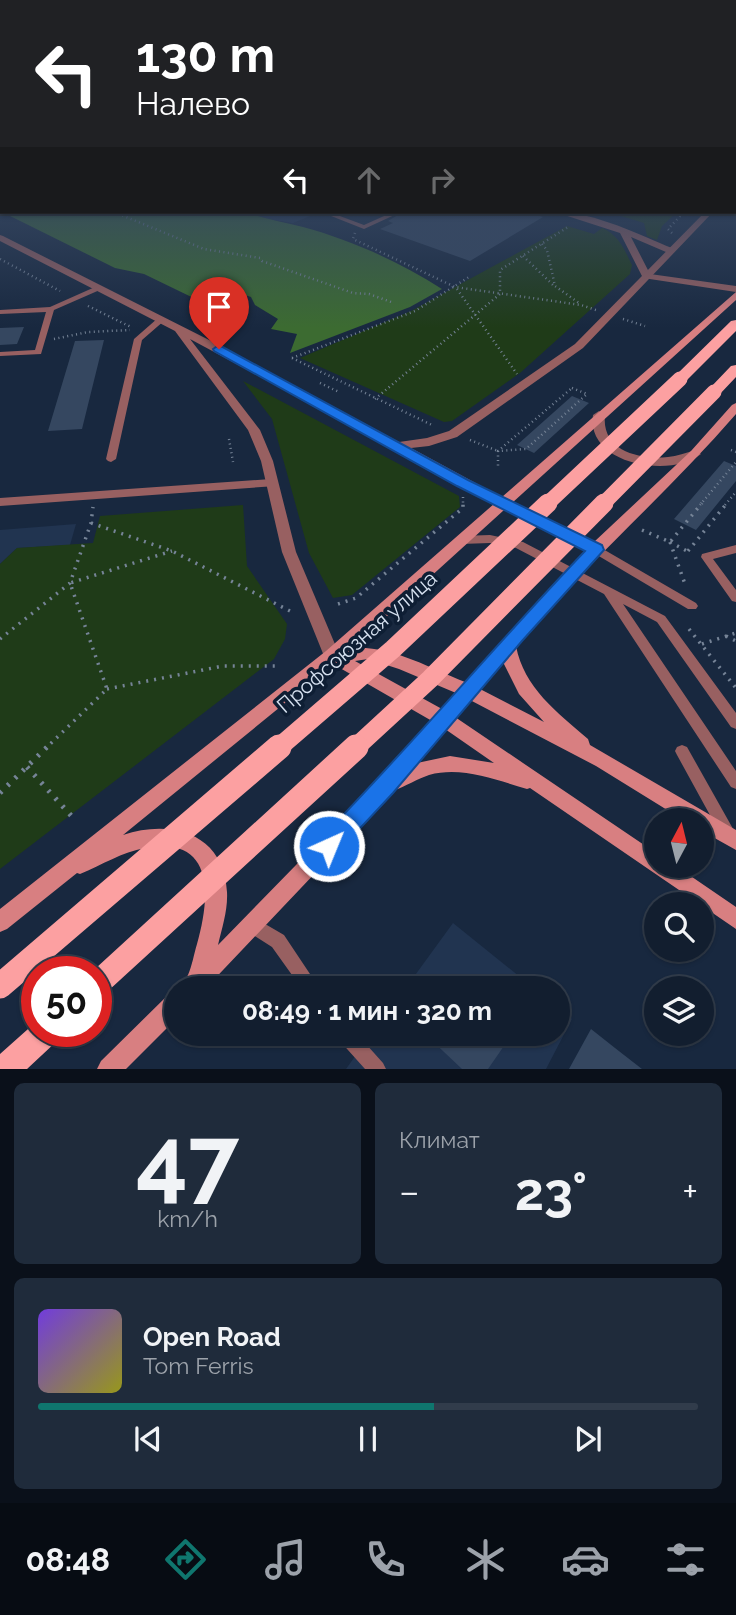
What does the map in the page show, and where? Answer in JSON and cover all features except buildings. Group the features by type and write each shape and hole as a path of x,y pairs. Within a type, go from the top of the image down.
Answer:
{"main road":[{"name":"Профсоюзная улица","path":"0,922 332,656 736,295"},
{"name":"Профсоюзная улица","path":"0,986 393,649 736,324"},
{"path":"112,970 430,679 736,369"},
{"path":"203,976 386,786 596,550 695,454 736,407"},
{"path":"502,503 596,550"},
{"path":"508,646 511,663 532,699 602,760"},
{"path":"332,656 368,653 404,664 468,691 602,760 733,839"},
{"path":"332,656 444,719 644,855"},
{"path":"386,786 425,768 441,764 481,769 539,783"},
{"path":"57,874 115,847 157,837 189,842 213,865 217,905 196,976"},
{"path":"677,878 736,919"},
{"path":"109,1069 164,1015"},
{"path":"5,1069 29,1047"}],"street":[{"path":"618,229 669,250"},
{"path":"397,446 429,442 465,426 579,346 691,229"},
{"path":"624,231 646,276"},
{"path":"0,238 177,328 502,503"},
{"path":"646,276 736,289"},
{"path":"177,328 254,430 267,461 289,552 332,656"},
{"path":"599,415 596,431 602,442 632,457 667,462 695,454"},
{"path":"0,502 271,482"}],"lane":[{"path":"0,312 51,309 99,289"},
{"path":"0,354 38,352 51,309"},
{"path":"111,459 138,339 161,320"},
{"path":"461,540 490,539 519,545 662,619 736,723"},
{"path":"736,549 706,557 736,598"},
{"path":"596,550 692,606"},
{"path":"608,591 736,783"},
{"path":"682,751 733,839"},
{"path":"253,925 278,941 303,976"},
{"path":"356,1046 377,1069"}],"path":[{"path":"155,229 204,249 260,258 262,261 340,288 394,303"},
{"path":"356,229 354,239 455,287 589,307"},
{"path":"500,294 499,270 565,229"},
{"path":"659,247 672,234 668,229"},
{"path":"541,244 547,250 555,286"},
{"path":"523,256 555,286 581,304"},
{"path":"440,429 292,358 415,311 469,277"},
{"path":"455,287 519,376"},
{"path":"375,399 500,294"},
{"path":"621,318 645,326"},
{"path":"41,342 88,332 135,329"},
{"path":"320,383 339,392"},
{"path":"462,437 498,451 526,449 587,394 572,388 498,451 498,467"},
{"path":"229,439 233,462"},
{"path":"670,542 736,462"},
{"path":"688,551 736,492"},
{"path":"94,496 91,523 70,583 107,689"},
{"path":"338,604 356,598 463,508 463,497"},
{"path":"91,523 172,551 290,611"},
{"path":"642,530 706,557"},
{"path":"670,542 692,606"},
{"path":"0,639 70,583 172,551"},
{"path":"702,644 736,633"},
{"path":"726,636 736,641"},
{"path":"0,793 107,689 223,666 275,666"},
{"path":"27,767 76,821"}],"shaded area":[{"path":"76,524 70,545 17,548 0,564 0,530"},
{"path":"453,923 519,976 414,976"},
{"path":"362,1046 558,1046 546,1069 346,1069"}],"green space":[{"path":"36,229 310,229 375,253 442,289 410,307 290,353 297,334 271,329 278,319 255,305 251,297 227,289 210,306 144,274 115,268"},
{"path":"562,229 577,229 594,234 604,229 613,234 632,265 630,274 520,373 452,421 444,422 300,358 411,311"},
{"path":"645,229 661,229 657,240 647,236"},
{"path":"243,381 459,496 460,507 352,595 333,598 309,553 272,419"},
{"path":"243,505 247,566 287,624 285,639 274,659 0,869 0,564 17,548 93,543 100,516"}],"route":[{"path":"219,349 462,483 596,550 515,636 386,786 329,846"}]}
